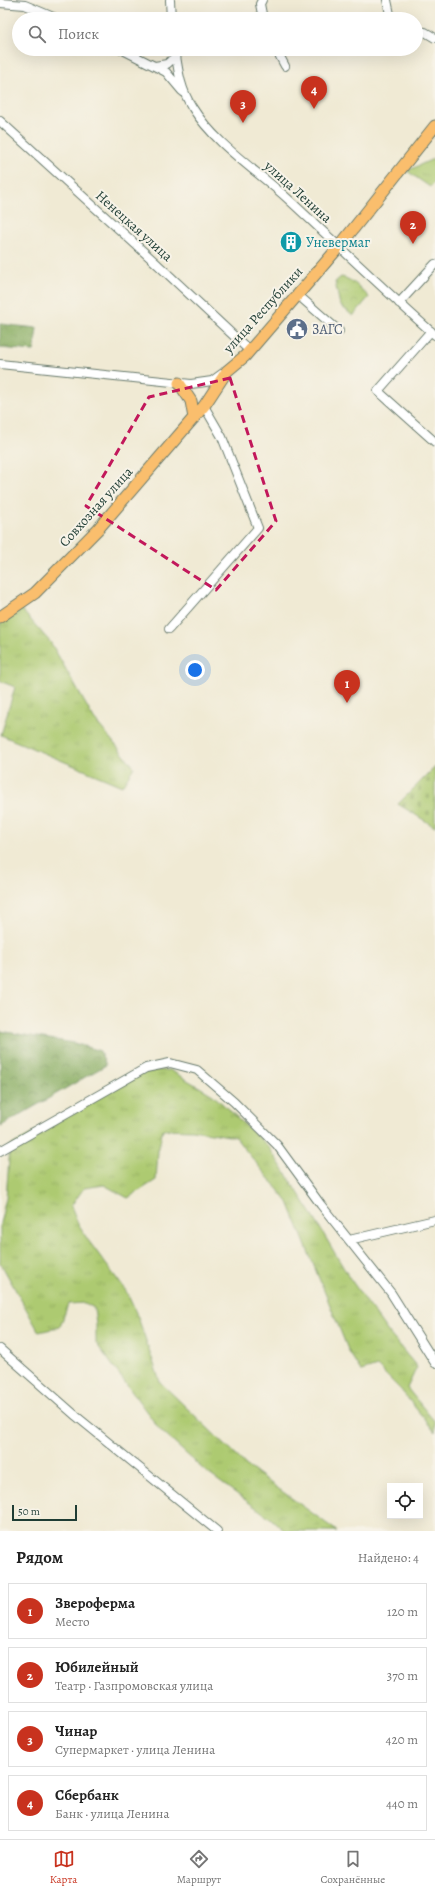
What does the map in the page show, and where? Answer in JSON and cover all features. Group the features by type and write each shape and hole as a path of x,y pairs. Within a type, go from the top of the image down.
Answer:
{"main road":[{"name":"улица Республики","path":"227,371 250,351 338,248 435,126"},
{"name":"Совхозная улица","path":"0,617 35,593 93,534 204,406 227,371"},
{"path":"179,383 191,401 194,418"}],"street":[{"path":"170,0 171,12"},
{"path":"262,0 260,4 262,12"},
{"path":"387,0 390,12"},
{"path":"0,3 25,6 40,12"},
{"path":"423,32 435,38"},
{"name":"улица Ленина","path":"135,56 155,66 174,80 193,109 217,138 288,200 338,248 433,333"},
{"path":"155,66 166,64 173,56"},
{"name":"улица Ленина","path":"177,56 185,95"},
{"path":"280,56 286,66"},
{"name":"Ненецкая улица","path":"0,121 250,351"},
{"path":"399,303 435,264"},
{"path":"298,295 340,331"},
{"path":"433,333 378,391 435,442"},
{"name":"улица Республики","path":"0,364 191,384 212,381 227,371"},
{"path":"169,629 258,528 222,437 204,406"},
{"path":"0,1152 146,1068 170,1063 197,1070 234,1102 276,1145 321,1205 391,1293 435,1363"},
{"path":"349,1240 435,1220"},
{"path":"0,1349 19,1368 76,1416 217,1531"}],"highlighted area":[{"path":"230,378 276,521 216,590 86,506 149,397"}],"green space":[{"path":"435,158 435,182 430,187 407,171"},
{"path":"341,277 353,282 369,297 353,316 340,305 335,282"},
{"path":"0,324 37,328 34,351 0,348"},
{"path":"21,609 51,643 94,719 134,767 122,786 1,735 15,687 0,681 0,624"},
{"path":"435,767 435,827 398,804"},
{"path":"0,1031 74,1043 100,1051 106,1065 1,1126"},
{"path":"170,1070 213,1095 268,1146 310,1211 349,1277 388,1332 417,1367 407,1388 435,1422 435,1432 401,1390 377,1366 361,1371 349,1352 288,1202 235,1137 193,1130 163,1129 158,1151 156,1180 128,1198 104,1185 84,1188 71,1206 79,1226 88,1240 126,1291 138,1317 160,1382 247,1466 337,1531 285,1531 269,1517 205,1471 160,1430 96,1343 94,1308 85,1303 68,1304 60,1327 39,1332 0,1262 0,1224 6,1198 10,1146 142,1071"}],"place":[{"name":"Сбербанк","path":"314,109"},
{"name":"Чинар","path":"243,123"},
{"name":"Уневермаг","path":"291,242"},
{"name":"Юбилейный","path":"413,244"},
{"name":"ЗАГС","path":"297,329"},
{"name":"Звероферма","path":"347,703"}]}
